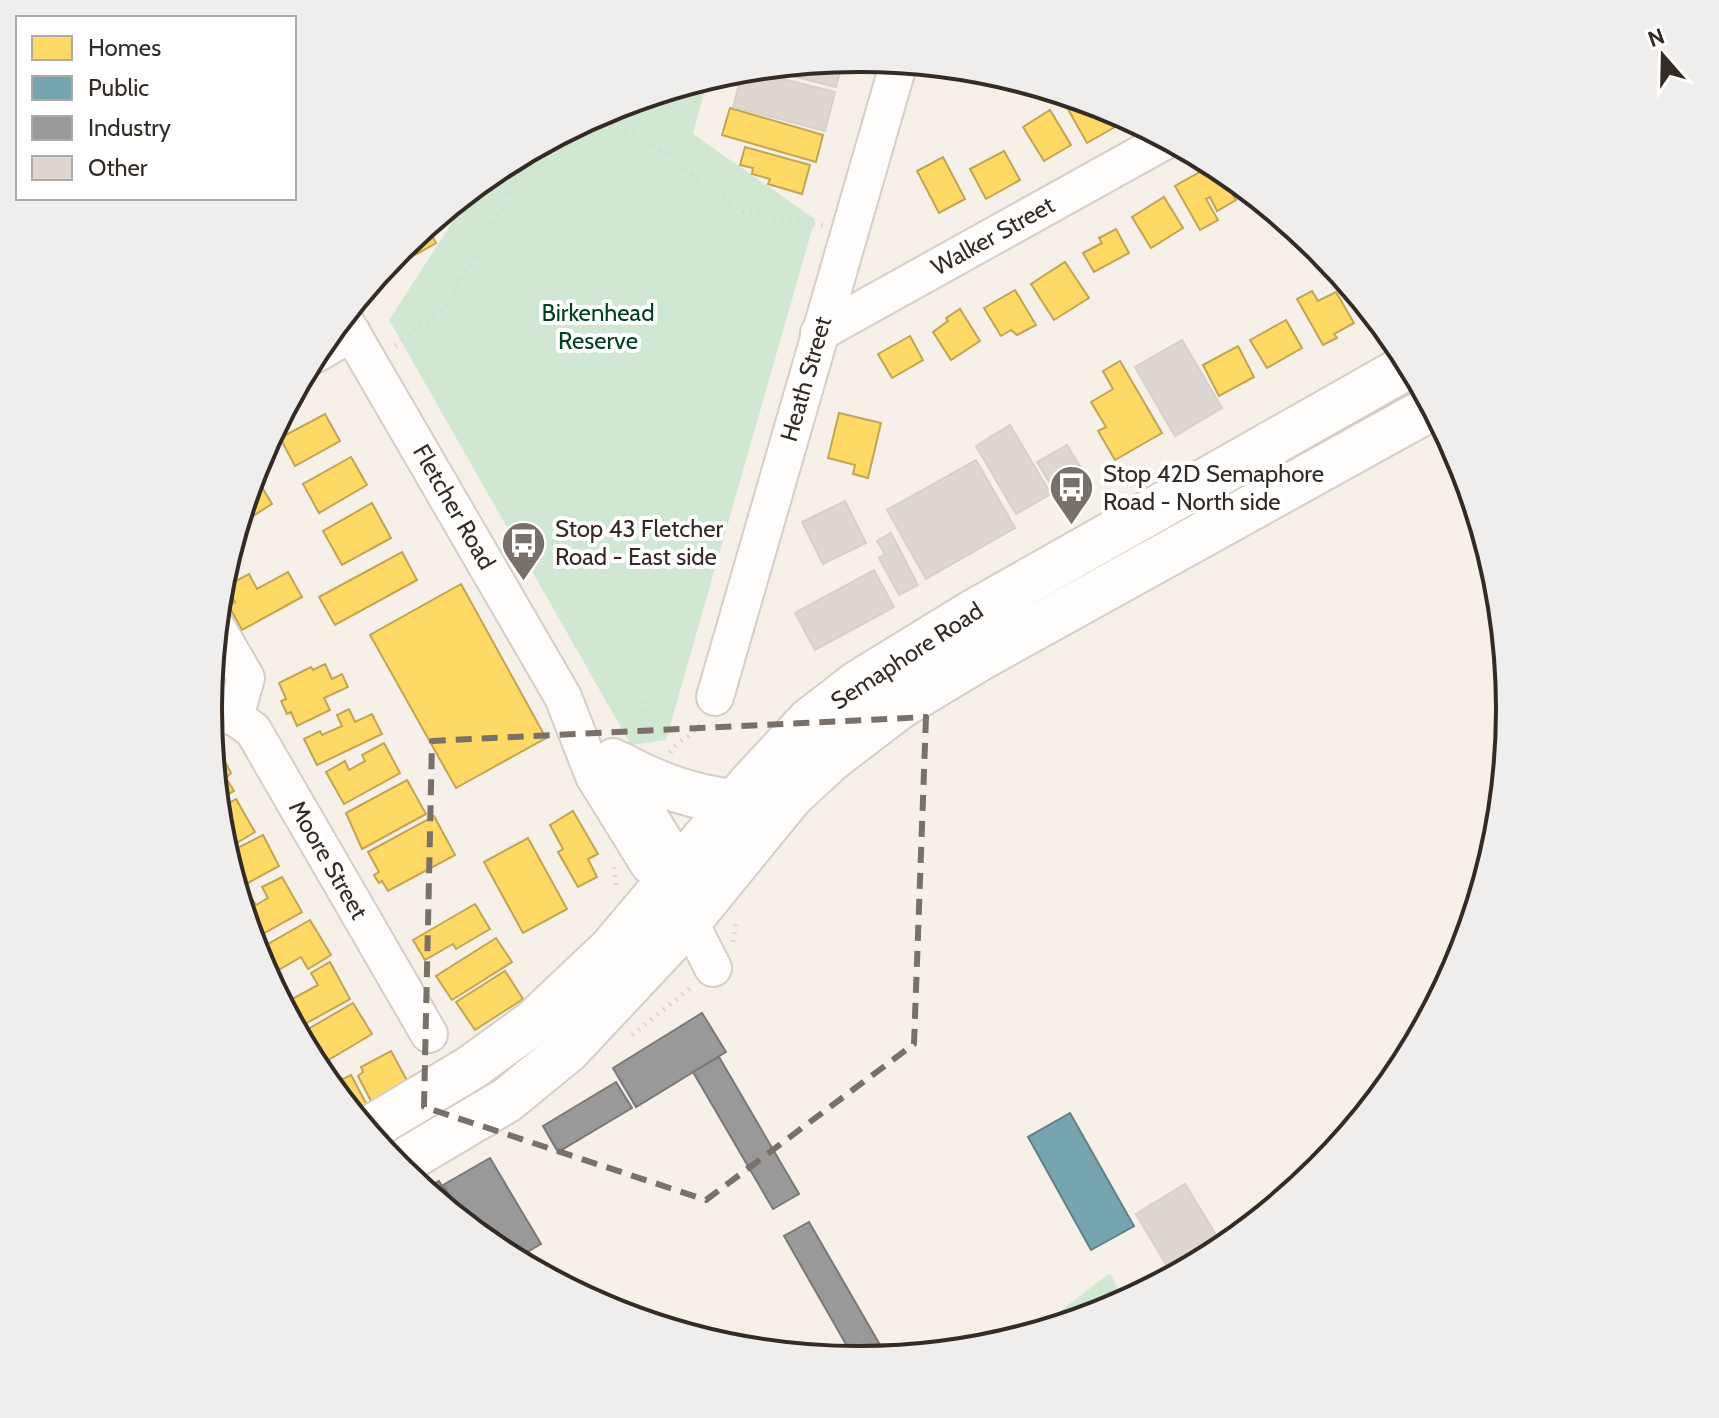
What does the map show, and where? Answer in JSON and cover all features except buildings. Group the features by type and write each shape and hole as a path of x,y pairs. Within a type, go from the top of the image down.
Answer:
{"main road":[{"name":"Semaphore Road","path":"377,1124 472,1067 534,1022 611,949 735,802 809,721 858,683 972,613 1399,371"},
{"name":"Semaphore Road","path":"409,1159 507,1100 567,1051 689,921 791,796 831,759 899,707 982,657 1423,413"},
{"path":"635,759 644,778 704,799 735,802"}],"street":[{"name":"Heath Street","path":"715,697 896,73"},
{"name":"Walker Street","path":"819,333 1156,146"},
{"name":"Fletcher Road","path":"349,328 563,697 594,776 649,865 671,877"},
{"path":"222,714 246,678 226,644"},
{"name":"Fletcher Road","path":"563,697 635,759 671,852 671,877 689,921 723,959"},
{"name":"Moore Street","path":"222,714 253,730 429,1034"}],"path":[{"path":"667,103 671,159"},
{"path":"605,125 638,134 741,212 850,230"},
{"path":"395,346 447,305 523,169"},
{"path":"669,756 672,748 697,732 715,697"},
{"path":"635,759 644,701"},
{"path":"723,959 739,910"}],"highlighted area":[{"path":"926,717 914,1044 706,1200 424,1107 432,741"}],"green space":[{"name":"Birkenhead Reserve","path":"704,92 693,134 815,219 666,740 631,745 389,320 456,217 506,179 541,157 616,120"},
{"path":"1110,1273 1119,1290 1056,1314"}],"place":[{"name":"Stop 42D Semaphore Road - North side","path":"1072,527"},
{"name":"Stop 43 Fletcher Road - East side","path":"524,582"}]}
